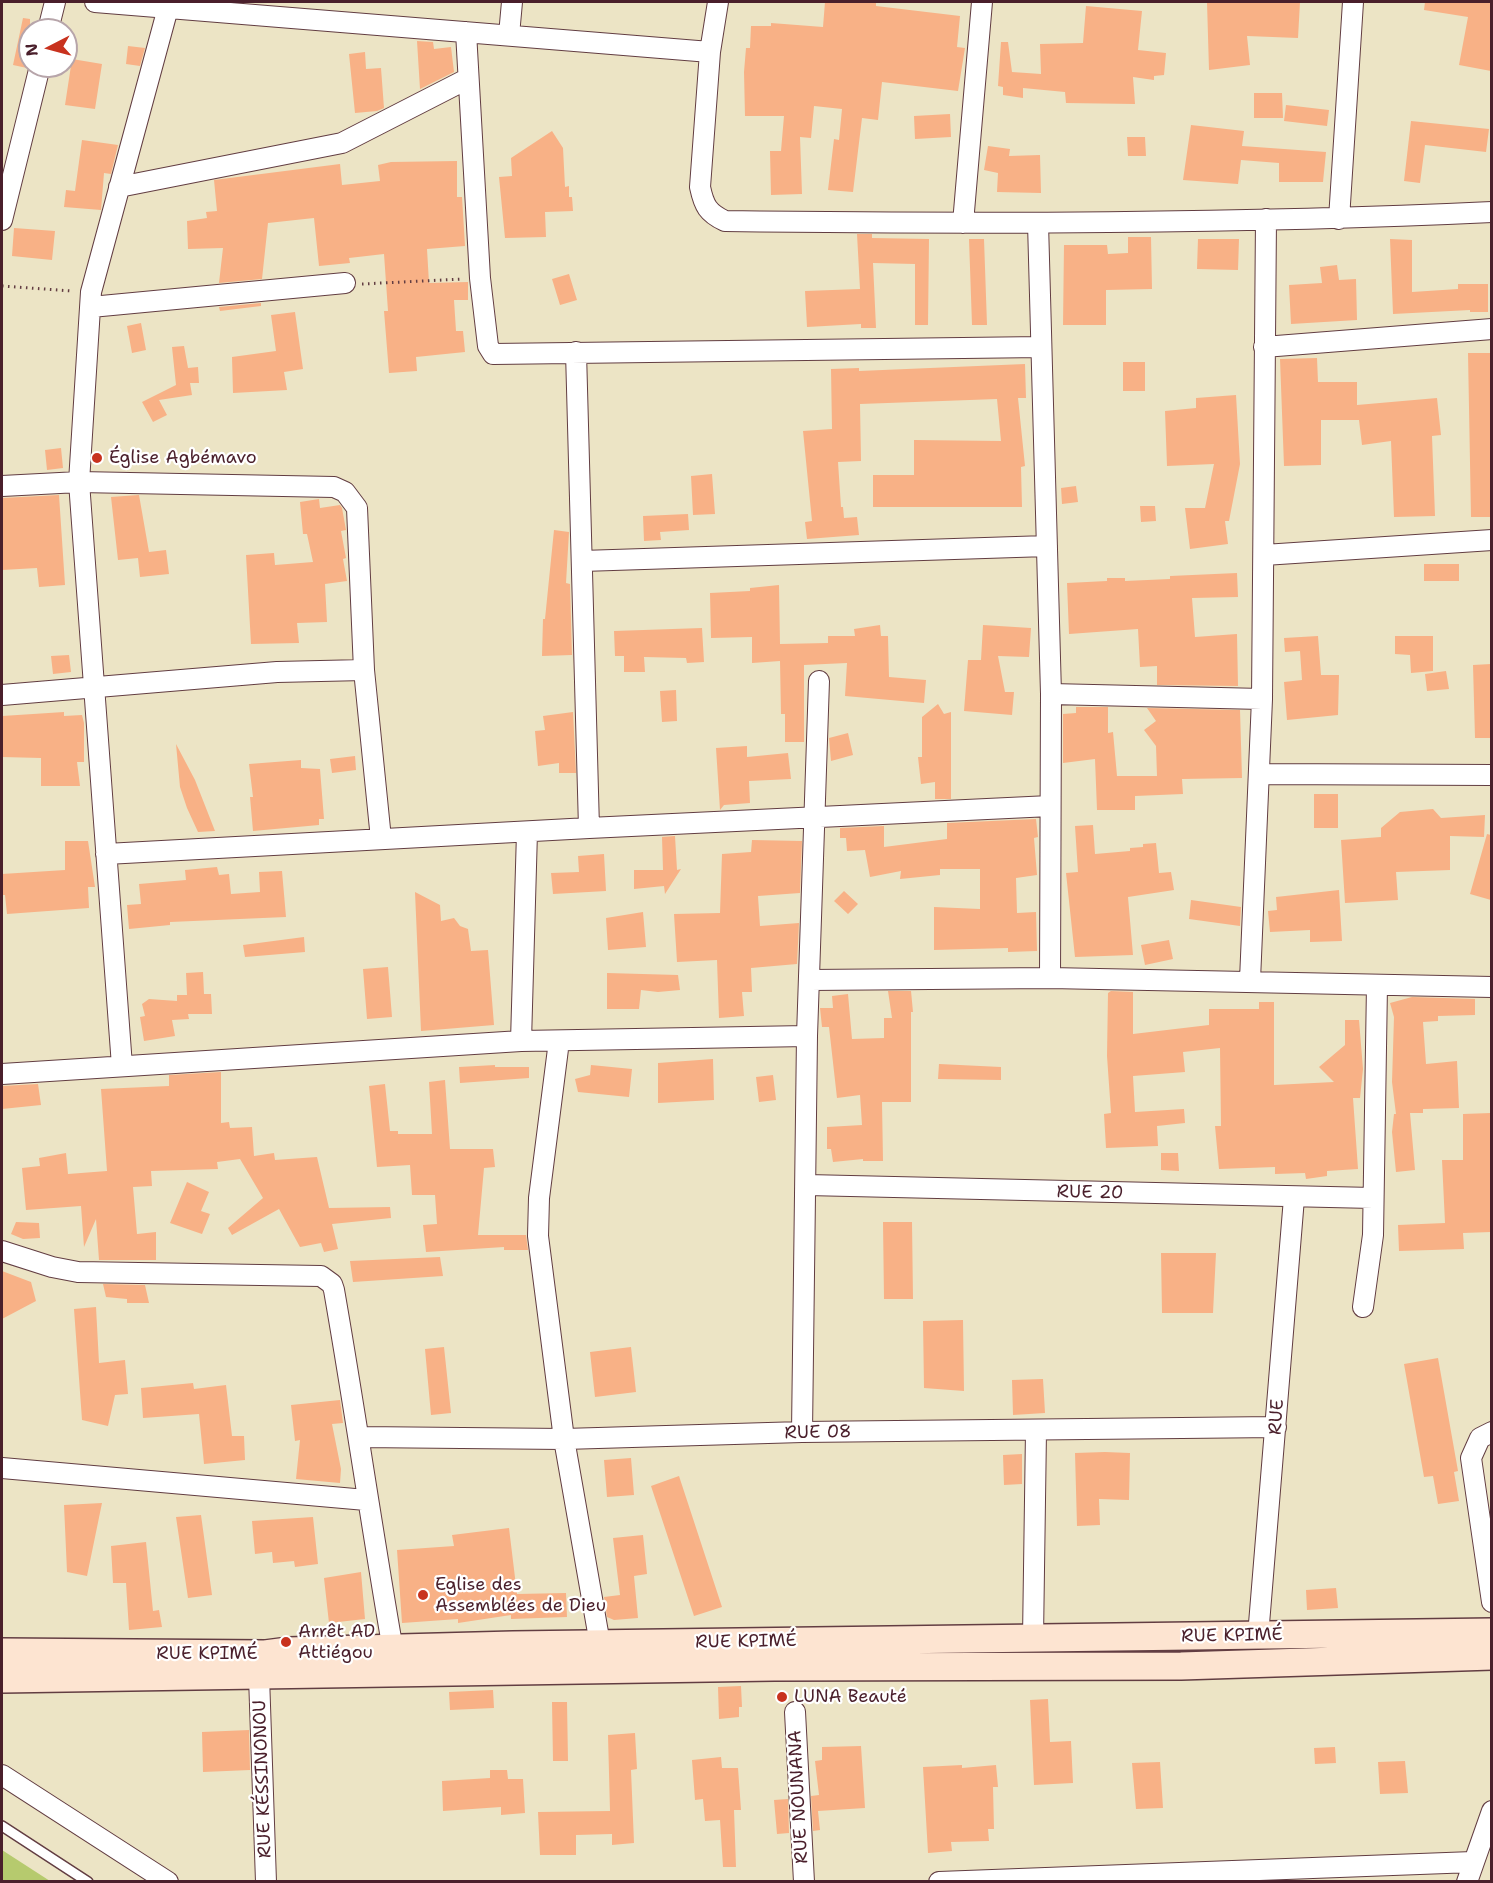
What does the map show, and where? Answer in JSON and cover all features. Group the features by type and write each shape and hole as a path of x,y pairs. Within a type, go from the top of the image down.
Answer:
{"main road":[{"name":"RUE KPIMÉ","path":"2,1652 265,1654 288,1651 600,1644 1491,1632"},
{"name":"RUE KPIMÉ","path":"2,1679 774,1667 1181,1666 1491,1656"}],"street":[{"path":"51,18 56,2"},
{"path":"95,2 168,8 293,9 466,32 710,52"},
{"path":"509,35 512,2"},
{"path":"718,2 710,52 700,187 704,204 711,215 725,221 963,224 1339,219 1491,212"},
{"path":"963,224 982,2"},
{"path":"1339,219 1353,2"},
{"path":"122,1066 79,482 91,300 168,8"},
{"path":"466,32 480,278 488,346 493,354 1041,347"},
{"path":"2,220 37,78"},
{"path":"119,187 342,143 467,79"},
{"path":"1251,980 1262,699 1266,219"},
{"path":"1038,223 1051,694 1050,978"},
{"path":"91,300 345,283"},
{"path":"1264,346 1491,330"},
{"path":"576,352 589,828"},
{"path":"2,486 79,482 334,487 345,492 357,508 364,670 381,839"},
{"path":"1264,555 1491,540"},
{"path":"582,561 1047,546"},
{"path":"2,695 277,672 364,670"},
{"path":"802,1432 807,1185 807,1036 819,681"},
{"path":"1051,694 1262,699"},
{"path":"1259,774 1491,775"},
{"path":"106,854 1050,806"},
{"path":"521,1041 526,832"},
{"path":"810,980 1050,978 1251,980 1377,986 1491,987"},
{"path":"1363,1307 1372,1253 1377,986"},
{"path":"2,1074 521,1041 807,1036"},
{"path":"559,1041 538,1220 564,1439 600,1644"},
{"name":"RUE 20","path":"807,1185 1372,1198"},
{"name":"RUE","path":"1258,1636 1294,1198"},
{"path":"2,1251 46,1266 78,1272 321,1276 332,1284 360,1437 366,1500 393,1650"},
{"name":"RUE 08","path":"360,1437 564,1439 802,1432 1276,1427"},
{"path":"1033,1638 1036,1431"},
{"path":"1491,1432 1480,1438 1472,1458 1491,1602"},
{"path":"2,1468 366,1500"},
{"name":"RUE KÉSSINONOU","path":"259,1676 266,1881"},
{"name":"RUE NOUNANA","path":"795,1712 804,1881"},
{"path":"2,1775 168,1881"},
{"path":"1467,1881 1491,1811"},
{"path":"939,1881 1028,1880 1473,1862"}],"lane":[{"path":"2,1826 88,1881"}],"path":[{"path":"345,283 377,285 480,278"},
{"path":"2,286 91,300"}],"green space":[{"path":"2,1850 50,1881 2,1881"}],"building":[{"path":"825,2 876,2 876,6 960,16 957,47 965,48 958,91 882,82 878,120 862,118 853,192 828,190 834,139 839,140 842,109 814,106 811,138 800,137 802,194 771,195 770,151 781,151 784,116 745,116 744,72 746,48 750,48 751,26 771,26 771,23 823,27"},
{"path":"1207,2 1300,2 1298,38 1247,36 1250,65 1209,70"},
{"path":"1425,2 1491,2 1491,71 1459,65 1468,17 1424,10"},
{"path":"1086,6 1142,11 1138,50 1166,53 1164,75 1154,76 1154,80 1133,77 1135,104 1066,103 1065,92 1023,88 1023,98 1003,95 1003,87 998,86 1001,42 1008,42 1012,72 1041,74 1040,44 1083,43"},
{"path":"417,41 433,42 434,49 451,47 454,72 420,89"},
{"path":"18,42 18,66 13,65"},
{"path":"128,46 145,48 140,66 126,64"},
{"path":"365,52 366,69 381,68 384,108 355,113 349,54"},
{"path":"78,60 102,64 95,109 65,105 69,78 78,78"},
{"path":"1254,93 1282,93 1283,118 1254,118"},
{"path":"1286,105 1329,110 1327,126 1284,121"},
{"path":"950,114 951,137 915,139 914,116"},
{"path":"1411,121 1489,129 1486,152 1425,145 1420,183 1404,181"},
{"path":"1191,125 1244,131 1242,146 1326,152 1323,182 1279,182 1279,163 1241,160 1238,184 1183,180"},
{"path":"552,131 563,148 565,187 569,186 573,211 545,212 546,237 505,238 499,177 512,176 511,158"},
{"path":"1127,137 1145,137 1146,156 1128,156"},
{"path":"82,140 118,145 111,174 104,173 101,210 64,207 66,190 75,191"},
{"path":"988,146 1010,149 1009,156 1040,155 1041,193 997,192 998,173 984,170"},
{"path":"457,161 457,197 462,197 465,246 427,249 429,283 468,282 468,300 454,300 456,331 463,331 465,352 416,357 417,371 389,373 384,311 388,311 384,254 349,258 350,263 319,266 314,218 268,223 262,279 219,283 223,248 188,249 187,221 207,218 206,212 217,211 214,180 340,164 342,185 380,181 378,165 391,162"},
{"path":"14,228 55,231 52,260 12,256"},
{"path":"857,234 872,234 872,238 929,239 928,325 915,325 915,264 873,263 876,328 861,328 861,324 807,327 805,291 860,289"},
{"path":"1128,237 1151,237 1152,289 1106,290 1106,325 1063,325 1064,245 1107,245 1108,254 1128,253"},
{"path":"969,239 984,239 987,325 972,325"},
{"path":"1198,239 1239,239 1238,270 1197,269"},
{"path":"1390,239 1412,240 1412,292 1458,289 1458,284 1488,284 1488,312 1470,312 1470,310 1393,314"},
{"path":"1337,265 1339,280 1356,279 1357,320 1291,324 1289,285 1322,283 1320,267"},
{"path":"569,274 577,300 560,305 552,279"},
{"path":"261,303 261,306 220,311 219,307"},
{"path":"295,312 303,369 284,372 287,390 233,393 232,357 276,351 271,315"},
{"path":"141,323 146,350 132,353 127,326"},
{"path":"184,346 188,368 198,367 199,383 190,383 192,395 159,400 167,415 153,422 142,402 176,385 172,347"},
{"path":"1468,353 1491,353 1491,517 1471,517"},
{"path":"1317,358 1318,382 1357,382 1357,405 1437,398 1441,435 1432,436 1435,516 1394,517 1391,441 1362,445 1359,420 1321,420 1321,465 1284,466 1280,359"},
{"path":"1123,362 1145,362 1145,391 1123,391"},
{"path":"1025,364 1026,398 1018,398 1025,466 1021,467 1022,507 873,507 873,475 914,475 914,440 1001,441 997,399 860,404 861,461 838,462 841,507 843,507 844,518 857,517 859,535 807,539 805,522 812,521 803,431 832,429 831,369 859,368 859,371"},
{"path":"1236,395 1240,464 1229,521 1225,521 1228,544 1190,549 1185,508 1205,508 1214,464 1167,466 1165,411 1196,408 1196,398"},
{"path":"61,448 63,468 47,470 45,450"},
{"path":"712,474 715,514 693,515 691,476"},
{"path":"1076,486 1078,502 1062,504 1061,488"},
{"path":"59,495 65,585 39,587 37,568 2,570 2,498"},
{"path":"139,495 149,552 166,550 169,574 140,577 138,558 118,560 111,497"},
{"path":"319,499 320,508 340,505 342,508 346,530 341,531 347,581 325,584 327,622 297,623 299,643 251,644 246,555 274,553 275,565 313,562 307,534 303,534 300,502"},
{"path":"1140,506 1155,506 1156,521 1141,522"},
{"path":"688,514 689,530 660,532 661,540 644,541 643,516"},
{"path":"554,530 569,532 566,583 570,584 572,655 542,656 543,619 545,619"},
{"path":"1424,564 1459,564 1459,581 1424,581"},
{"path":"1237,573 1238,597 1192,598 1195,637 1237,634 1238,686 1157,685 1157,666 1140,667 1138,629 1069,634 1067,583 1107,581 1107,578 1125,578 1125,581"},
{"path":"779,585 780,644 828,643 828,636 855,636 854,629 880,625 881,636 888,636 889,677 926,680 924,703 845,696 847,663 804,665 804,742 785,742 785,714 781,714 780,661 752,663 752,637 711,638 710,593 750,591 750,588"},
{"path":"983,625 1031,628 1029,657 998,656 1005,692 1014,692 1012,715 964,711 968,660 981,660"},
{"path":"702,628 704,662 687,663 686,658 644,657 645,672 624,672 624,656 615,656 614,631"},
{"path":"1318,636 1321,675 1339,675 1338,715 1287,720 1284,682 1302,680 1300,651 1285,652 1284,638"},
{"path":"1395,636 1433,636 1433,671 1411,673 1410,655 1395,654"},
{"path":"69,655 71,672 53,674 51,656"},
{"path":"1491,664 1491,738 1475,738 1473,665"},
{"path":"1446,671 1449,689 1427,691 1425,674"},
{"path":"676,690 677,721 662,722 660,691"},
{"path":"938,704 944,714 951,712 951,799 935,799 935,782 921,784 918,757 922,757 922,717"},
{"path":"1076,707 1108,707 1108,733 1113,732 1117,776 1157,776 1156,746 1144,730 1156,721 1147,708 1240,710 1242,778 1182,779 1183,794 1135,796 1135,810 1097,810 1095,759 1063,763 1063,714 1076,713"},
{"path":"64,712 64,716 82,715 84,723 84,762 77,762 80,786 41,786 41,758 2,757 2,716"},
{"path":"573,712 576,773 559,773 559,763 538,766 535,731 545,730 543,716"},
{"path":"848,733 853,755 831,761 829,738"},
{"path":"176,744 195,780 215,831 198,832 187,808 180,787"},
{"path":"747,746 747,757 788,753 791,779 749,781 750,803 724,805 720,810 716,748"},
{"path":"355,756 356,770 332,773 330,759"},
{"path":"301,760 301,768 320,769 324,819 319,819 319,825 253,831 250,797 253,797 249,764"},
{"path":"1314,794 1338,794 1338,828 1314,828"},
{"path":"1433,809 1441,818 1485,815 1484,837 1450,836 1450,870 1396,872 1398,900 1345,903 1341,840 1381,837 1381,828 1400,812"},
{"path":"1036,819 1038,837 1034,838 1037,875 1016,878 1017,913 1036,912 1037,951 1008,952 1008,948 934,950 934,907 980,909 980,869 940,869 940,875 900,879 901,871 870,877 865,850 847,851 846,838 840,838 840,828 884,826 884,847 947,839 947,823"},
{"path":"1093,825 1095,854 1130,851 1130,848 1143,847 1143,844 1156,843 1159,873 1171,872 1174,890 1128,897 1133,955 1075,957 1066,873 1078,872 1075,826"},
{"path":"1487,834 1491,835 1491,900 1470,894"},
{"path":"675,836 677,870 681,869 665,894 664,886 634,889 634,870 663,870 662,837"},
{"path":"752,840 802,841 800,893 758,896 760,926 799,923 797,964 751,968 752,992 742,992 744,1016 719,1018 717,960 677,962 674,914 720,913 722,854 751,852"},
{"path":"65,841 88,841 95,887 88,887 89,908 7,914 5,895 2,895 2,874 65,870"},
{"path":"604,854 606,891 553,894 551,873 579,872 578,856"},
{"path":"217,867 219,875 229,874 231,894 260,892 259,872 282,871 286,917 170,922 170,925 129,929 127,905 141,904 139,884 186,880 185,870"},
{"path":"1339,890 1342,941 1310,942 1310,930 1270,932 1268,911 1277,910 1276,897"},
{"path":"844,891 858,904 848,914 834,901"},
{"path":"415,892 440,905 441,921 454,918 460,926 468,929 471,951 488,950 494,1025 421,1031"},
{"path":"1191,900 1241,907 1240,926 1189,919"},
{"path":"643,912 646,947 608,950 606,918"},
{"path":"304,937 305,952 245,957 243,945"},
{"path":"1169,940 1173,959 1145,965 1141,945"},
{"path":"388,967 392,1017 367,1019 363,969"},
{"path":"203,972 204,994 211,994 212,1014 188,1014 189,1019 172,1020 175,1036 144,1041 140,1017 145,1016 142,1004 149,999 177,1001 177,995 187,995 186,973"},
{"path":"607,973 678,975 680,990 658,992 641,990 639,1009 607,1009"},
{"path":"888,991 911,991 913,1012 911,1012 911,1102 882,1102 883,1161 863,1161 863,1159 833,1162 831,1149 827,1149 827,1127 862,1125 860,1095 837,1098 829,1027 822,1027 820,1008 833,1008 832,996 848,994 852,1039 884,1038 884,1018 892,1018"},
{"path":"1111,991 1133,992 1133,1034 1209,1025 1209,1009 1259,1009 1259,1002 1274,1002 1274,1085 1334,1082 1319,1067 1345,1045 1345,1020 1359,1020 1363,1069 1360,1098 1353,1098 1358,1169 1327,1171 1327,1176 1306,1179 1305,1173 1275,1174 1275,1167 1219,1169 1215,1126 1221,1126 1220,1048 1183,1052 1185,1072 1133,1076 1135,1112 1184,1109 1185,1123 1157,1126 1158,1146 1106,1148 1104,1114 1111,1113 1107,1056 1108,993"},
{"path":"1412,997 1475,999 1475,1015 1438,1016 1438,1021 1423,1022 1426,1064 1457,1061 1459,1108 1423,1109 1423,1113 1410,1113 1415,1170 1396,1172 1392,1132 1394,1114 1396,1114 1392,1082 1394,1017 1390,1003"},
{"path":"713,1059 714,1100 658,1103 658,1063"},
{"path":"939,1064 1001,1067 1001,1080 938,1079"},
{"path":"495,1065 495,1067 529,1067 529,1078 460,1083 459,1067"},
{"path":"591,1065 632,1069 629,1097 578,1092 575,1079 590,1075"},
{"path":"221,1072 221,1123 229,1122 230,1128 252,1127 254,1156 274,1153 275,1160 317,1157 329,1208 390,1207 391,1218 332,1224 338,1249 324,1252 321,1243 300,1247 279,1209 232,1235 228,1228 263,1198 240,1159 217,1162 218,1169 151,1171 152,1186 133,1187 137,1234 156,1232 156,1260 99,1260 96,1219 84,1247 81,1206 26,1210 22,1168 40,1166 39,1158 66,1153 68,1174 107,1171 101,1089 169,1086 169,1075"},
{"path":"773,1075 776,1100 759,1102 756,1077"},
{"path":"445,1080 450,1149 493,1149 495,1167 484,1168 478,1235 526,1235 528,1250 504,1250 504,1247 426,1252 423,1225 437,1224 435,1195 412,1195 410,1165 377,1167 369,1086 385,1084 390,1131 398,1131 398,1134 432,1134 429,1082"},
{"path":"38,1084 41,1105 2,1109 2,1086"},
{"path":"1491,1113 1491,1232 1463,1233 1464,1249 1399,1251 1398,1225 1445,1223 1442,1160 1463,1160 1463,1114"},
{"path":"1161,1153 1178,1153 1179,1171 1161,1170"},
{"path":"187,1182 209,1192 201,1211 210,1214 202,1234 170,1223"},
{"path":"16,1222 39,1223 40,1238 23,1239 11,1234"},
{"path":"883,1222 912,1222 913,1299 884,1299"},
{"path":"1161,1253 1216,1253 1213,1313 1162,1313"},
{"path":"440,1257 443,1276 353,1282 350,1261"},
{"path":"2,1271 31,1282 36,1301 2,1319"},
{"path":"103,1284 145,1285 149,1303 127,1303 127,1299 106,1297"},
{"path":"96,1307 99,1363 125,1360 128,1394 115,1395 108,1426 82,1420 74,1309"},
{"path":"963,1320 964,1391 924,1388 923,1321"},
{"path":"444,1347 451,1413 431,1415 425,1349"},
{"path":"631,1347 636,1392 595,1397 590,1352"},
{"path":"1438,1358 1458,1471 1454,1472 1459,1501 1438,1504 1433,1476 1424,1477 1404,1364"},
{"path":"1043,1379 1045,1413 1013,1415 1012,1380"},
{"path":"193,1383 194,1389 226,1385 232,1436 244,1436 245,1460 204,1464 199,1414 143,1418 141,1388"},
{"path":"340,1400 343,1423 332,1424 341,1469 340,1483 296,1479 300,1440 295,1441 291,1405"},
{"path":"1075,1453 1130,1453 1129,1500 1099,1499 1100,1525 1077,1526"},
{"path":"1022,1454 1022,1484 1004,1485 1003,1455"},
{"path":"631,1458 634,1495 607,1497 604,1460"},
{"path":"679,1476 722,1607 694,1616 651,1486"},
{"path":"102,1503 87,1576 67,1572 64,1505"},
{"path":"201,1515 212,1595 188,1598 176,1517"},
{"path":"313,1517 318,1564 295,1567 294,1561 273,1563 272,1552 255,1554 252,1521"},
{"path":"509,1528 517,1594 566,1593 567,1617 511,1619 511,1615 458,1623 458,1619 402,1623 397,1550 454,1546 452,1535"},
{"path":"643,1535 647,1574 634,1576 638,1618 614,1620 607,1617 604,1597 620,1595 613,1538"},
{"path":"146,1542 153,1611 159,1610 162,1627 129,1630 126,1583 113,1583 111,1546"},
{"path":"361,1572 365,1619 329,1623 324,1578"},
{"path":"1336,1588 1338,1608 1307,1610 1306,1590"},
{"path":"741,1686 742,1707 739,1707 739,1717 719,1719 718,1687"},
{"path":"493,1690 494,1708 450,1710 449,1692"},
{"path":"1048,1699 1050,1742 1071,1741 1073,1783 1034,1785 1030,1700"},
{"path":"552,1702 567,1702 568,1761 553,1761"},
{"path":"249,1730 250,1770 203,1772 202,1732"},
{"path":"635,1733 637,1769 631,1770 634,1843 612,1845 612,1834 576,1835 576,1855 540,1855 538,1812 610,1811 608,1735"},
{"path":"861,1746 865,1808 818,1811 820,1830 813,1831 811,1796 819,1795 815,1761 822,1760 822,1747"},
{"path":"1335,1747 1336,1763 1315,1764 1314,1748"},
{"path":"721,1757 722,1768 738,1768 741,1810 734,1810 736,1867 723,1867 720,1820 705,1821 703,1799 695,1800 692,1760"},
{"path":"1405,1761 1408,1793 1380,1794 1378,1762"},
{"path":"1160,1762 1163,1808 1136,1809 1132,1763"},
{"path":"962,1765 962,1768 996,1765 998,1787 993,1787 994,1829 988,1829 989,1841 951,1842 952,1851 928,1853 923,1767"},
{"path":"490,1770 507,1770 508,1779 523,1779 525,1813 501,1815 501,1807 443,1811 442,1781 490,1778"},
{"path":"788,1799 789,1833 777,1834 774,1800"}],"place":[{"name":"Église Agbémavo","path":"97,458"},
{"name":"Eglise des Assemblées de Dieu","path":"423,1595"},
{"name":"Arrêt AD Attiégou","path":"286,1642"},
{"name":"LUNA Beauté","path":"782,1697"}]}
